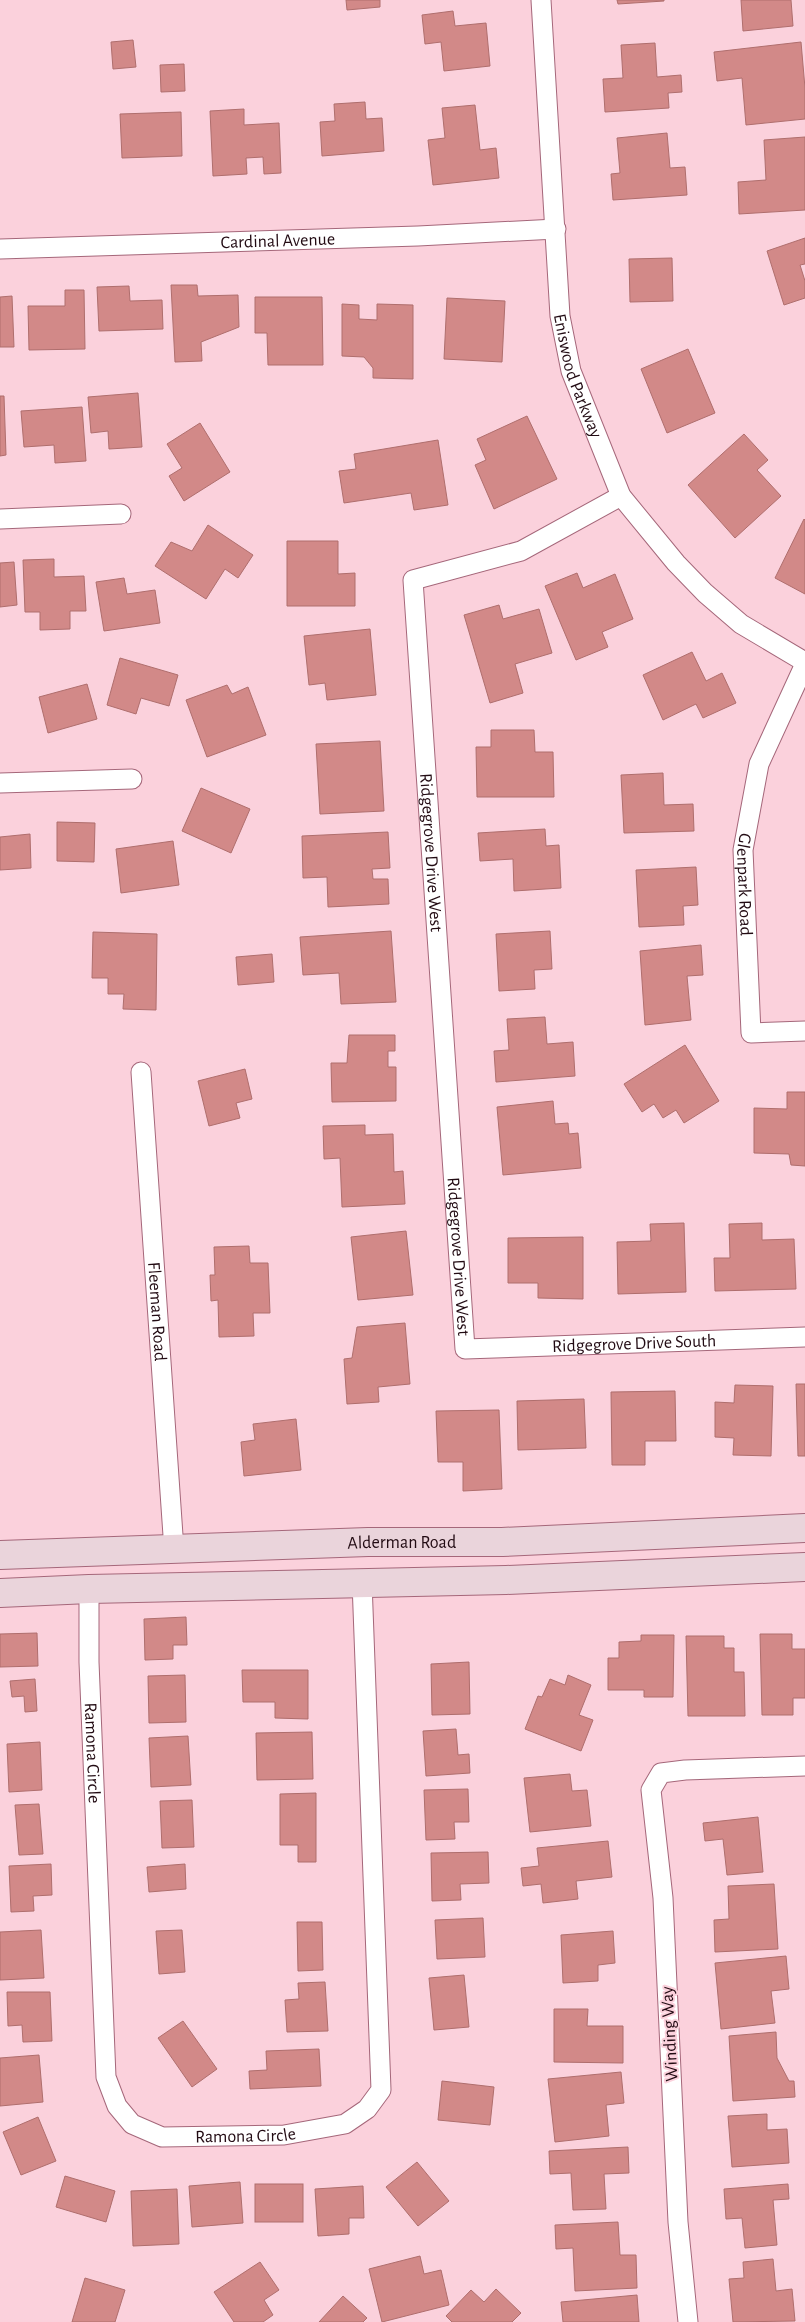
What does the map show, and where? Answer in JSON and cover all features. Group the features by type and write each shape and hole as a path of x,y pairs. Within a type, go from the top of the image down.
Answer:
{"main road":[{"name":"Alderman Road","path":"0,1555 368,1542 502,1542 805,1528"},
{"path":"0,1593 89,1589 506,1580 805,1567"}],"street":[{"name":"Eniswood Parkway","path":"541,0 560,316 571,371 621,496 676,563 705,593 741,624 805,663"},
{"name":"Cardinal Avenue","path":"0,249 418,236 556,229"},
{"name":"Ridgegrove Drive West","path":"465,1349 412,580 520,551 621,496"},
{"path":"0,519 121,514"},
{"name":"Glenpark Road","path":"805,663 759,764 743,850 751,1033 805,1032"},
{"path":"0,783 132,779"},
{"name":"Fleeman Road","path":"142,1072 174,1550"},
{"name":"Ridgegrove Drive South","path":"465,1349 805,1337"},
{"name":"Ramona Circle","path":"89,1589 89,1662 106,2077 117,2106 132,2124 162,2137 284,2135 345,2124 366,2109 381,2090 362,1582"},
{"name":"Winding Way","path":"688,2322 678,2222 662,1898 651,1790 661,1774 685,1770 805,1766"}],"building":[{"path":"346,0 380,0 380,7 347,10"},
{"path":"617,0 664,0 664,1 618,4"},
{"path":"741,0 791,0 793,26 743,31"},
{"path":"453,11 455,26 486,23 490,66 444,71 441,42 425,44 422,15"},
{"path":"133,40 136,67 113,69 111,42"},
{"path":"801,42 805,88 805,119 746,125 742,78 717,81 714,52"},
{"path":"655,43 657,77 681,75 682,92 668,93 669,108 605,112 603,79 623,78 621,45"},
{"path":"184,64 185,91 161,92 160,65"},
{"path":"365,102 366,119 382,118 384,151 322,156 320,122 335,121 334,104"},
{"path":"475,105 480,150 496,148 499,178 433,185 428,140 445,138 442,108"},
{"path":"244,109 244,125 279,123 281,173 264,174 263,157 246,158 247,174 213,176 210,111"},
{"path":"181,112 182,156 122,158 120,114"},
{"path":"667,133 670,168 685,167 687,195 613,200 611,174 620,173 617,138"},
{"path":"805,137 805,210 739,214 738,182 766,180 764,140"},
{"path":"805,238 805,264 800,265 805,281 805,298 784,305 767,251"},
{"path":"672,258 673,301 630,302 629,259"},
{"path":"171,285 197,285 198,296 238,295 239,327 201,342 202,361 175,362"},
{"path":"129,286 130,301 162,300 163,329 99,331 97,287"},
{"path":"65,290 84,290 85,349 29,350 28,306 65,306"},
{"path":"12,296 14,347 0,347 0,297"},
{"path":"255,297 322,297 323,365 268,365 267,333 255,333"},
{"path":"447,298 505,301 502,362 444,359"},
{"path":"342,304 359,305 359,319 377,320 377,304 413,305 413,379 373,378 373,368 364,357 342,356"},
{"path":"688,349 715,413 667,433 641,369"},
{"path":"138,393 142,447 109,449 108,431 91,433 88,397"},
{"path":"0,396 4,396 6,455 0,456"},
{"path":"82,407 86,461 55,463 54,445 24,447 21,411"},
{"path":"527,416 557,479 494,509 475,465 486,460 477,439"},
{"path":"200,423 230,472 184,501 169,476 182,468 167,444"},
{"path":"744,434 768,460 757,470 781,496 735,538 688,485"},
{"path":"438,440 448,505 414,510 411,493 344,503 339,471 356,469 354,454"},
{"path":"805,520 805,594 775,578"},
{"path":"208,525 253,555 238,578 225,569 206,599 155,566 171,542 192,551"},
{"path":"287,541 338,541 338,574 355,573 355,606 287,606"},
{"path":"54,559 54,577 84,576 86,611 70,611 70,629 40,630 40,612 25,612 23,560"},
{"path":"14,562 17,605 0,607 0,563"},
{"path":"577,573 583,588 615,574 633,619 602,632 608,647 576,660 545,586"},
{"path":"124,578 127,594 155,590 160,623 104,631 96,582"},
{"path":"499,605 503,619 539,609 552,653 515,664 523,693 490,703 464,615"},
{"path":"370,629 376,695 327,700 325,683 309,685 304,636"},
{"path":"692,652 706,681 722,673 736,703 703,718 696,704 663,720 643,675"},
{"path":"120,658 178,675 169,706 141,698 136,714 107,705"},
{"path":"87,684 97,719 48,733 39,697"},
{"path":"227,685 232,694 248,687 266,735 207,757 186,700"},
{"path":"491,730 534,730 535,752 553,752 554,797 477,797 476,747 491,747"},
{"path":"380,741 384,811 320,814 316,744"},
{"path":"663,773 664,805 693,804 694,831 624,833 621,775"},
{"path":"201,788 250,809 231,853 182,831"},
{"path":"57,822 95,823 94,862 57,861"},
{"path":"545,829 546,846 559,845 561,888 514,891 513,859 480,861 478,833"},
{"path":"388,832 390,868 372,869 373,879 388,879 389,904 328,907 327,877 303,878 302,836"},
{"path":"30,834 31,868 0,870 0,837"},
{"path":"173,841 179,885 121,893 116,849"},
{"path":"696,867 698,905 683,906 684,925 639,927 636,870"},
{"path":"391,931 396,1002 341,1004 339,973 303,975 300,937"},
{"path":"550,931 552,969 534,970 535,989 499,991 496,934"},
{"path":"93,932 157,934 156,1010 123,1009 124,994 108,994 108,978 92,978"},
{"path":"701,945 703,975 687,976 691,1020 645,1025 640,951"},
{"path":"272,954 274,982 238,985 236,957"},
{"path":"545,1017 547,1044 573,1042 575,1076 496,1082 494,1051 509,1050 507,1019"},
{"path":"349,1035 395,1035 395,1051 388,1051 388,1067 396,1067 396,1101 332,1102 331,1063 347,1063"},
{"path":"685,1045 719,1101 684,1123 676,1110 663,1118 654,1104 642,1112 624,1084"},
{"path":"245,1069 252,1099 236,1103 240,1118 209,1126 198,1081"},
{"path":"787,1092 805,1092 805,1166 791,1165 789,1154 754,1153 754,1108 787,1109"},
{"path":"553,1101 555,1124 568,1123 569,1134 578,1133 581,1168 503,1175 497,1107"},
{"path":"365,1125 365,1135 393,1134 394,1172 403,1171 405,1204 342,1207 340,1158 324,1159 323,1126"},
{"path":"684,1223 686,1292 618,1294 617,1242 651,1241 650,1224"},
{"path":"762,1223 762,1240 794,1239 796,1289 715,1291 714,1258 730,1258 729,1224"},
{"path":"406,1231 413,1295 358,1300 351,1237"},
{"path":"583,1237 583,1299 538,1298 538,1283 508,1283 508,1238"},
{"path":"249,1246 250,1263 268,1263 270,1313 253,1313 254,1336 219,1337 218,1300 211,1301 210,1275 215,1275 214,1247"},
{"path":"405,1323 410,1384 378,1387 379,1402 347,1404 344,1359 352,1358 357,1327"},
{"path":"796,1384 805,1384 805,1456 798,1456"},
{"path":"735,1385 773,1386 771,1456 733,1455 734,1438 715,1437 715,1402 734,1403"},
{"path":"675,1391 676,1441 645,1441 645,1465 612,1465 611,1392"},
{"path":"584,1399 586,1448 518,1450 517,1401"},
{"path":"499,1410 502,1489 463,1491 463,1462 438,1462 436,1411"},
{"path":"296,1419 301,1470 244,1476 241,1442 255,1440 253,1424"},
{"path":"186,1617 187,1645 173,1645 173,1659 145,1660 144,1619"},
{"path":"37,1633 38,1666 0,1667 0,1634"},
{"path":"760,1634 792,1634 792,1649 805,1649 805,1698 793,1698 793,1715 762,1715"},
{"path":"641,1635 674,1635 673,1697 644,1697 644,1690 608,1690 608,1658 619,1658 619,1642 641,1641"},
{"path":"686,1636 724,1636 724,1648 734,1648 734,1672 744,1672 745,1716 688,1716"},
{"path":"469,1662 470,1714 432,1715 431,1664"},
{"path":"242,1670 308,1670 308,1719 275,1718 275,1702 243,1702"},
{"path":"185,1675 186,1722 149,1723 148,1676"},
{"path":"568,1675 591,1685 579,1715 593,1720 581,1751 525,1729 538,1696 542,1697 550,1679 565,1685"},
{"path":"35,1679 37,1711 25,1712 24,1696 12,1697 10,1681"},
{"path":"456,1729 458,1755 469,1754 470,1773 426,1776 423,1731"},
{"path":"312,1732 313,1779 257,1780 256,1733"},
{"path":"188,1736 191,1785 151,1787 149,1738"},
{"path":"40,1742 42,1790 9,1792 7,1744"},
{"path":"570,1774 572,1791 587,1790 591,1826 530,1832 524,1778"},
{"path":"468,1789 469,1822 454,1822 455,1839 426,1840 424,1790"},
{"path":"316,1793 316,1862 298,1862 298,1845 280,1845 280,1794"},
{"path":"192,1800 194,1847 162,1848 160,1801"},
{"path":"39,1804 43,1854 19,1855 15,1805"},
{"path":"758,1817 763,1872 727,1875 723,1839 705,1841 703,1823"},
{"path":"608,1841 612,1877 576,1881 578,1899 543,1903 541,1884 523,1886 521,1868 539,1866 537,1848"},
{"path":"488,1852 489,1883 460,1884 461,1900 432,1901 431,1853"},
{"path":"51,1864 52,1895 33,1896 34,1911 11,1912 9,1866"},
{"path":"185,1864 186,1889 149,1892 147,1867"},
{"path":"774,1884 778,1949 715,1952 714,1920 729,1919 728,1886"},
{"path":"483,1918 485,1957 437,1959 435,1920"},
{"path":"297,1922 322,1922 323,1970 298,1971"},
{"path":"41,1930 44,1978 0,1980 0,1932"},
{"path":"182,1930 185,1972 159,1974 156,1931"},
{"path":"613,1931 615,1963 598,1965 598,1981 563,1983 561,1935"},
{"path":"786,1956 789,1989 771,1991 775,2023 721,2029 715,1963"},
{"path":"464,1975 469,2027 434,2030 429,1978"},
{"path":"325,1982 328,2031 287,2032 285,2000 299,1999 298,1983"},
{"path":"7,1992 50,1992 52,2041 23,2042 22,2025 8,2026"},
{"path":"554,2009 588,2009 587,2026 623,2026 623,2063 554,2062"},
{"path":"183,2021 217,2069 192,2087 158,2038"},
{"path":"776,2032 777,2058 789,2081 794,2081 795,2097 733,2101 729,2036"},
{"path":"319,2049 321,2086 250,2089 249,2071 267,2070 266,2051"},
{"path":"39,2055 43,2102 0,2106 0,2058"},
{"path":"621,2072 624,2103 606,2105 609,2136 555,2142 548,2079"},
{"path":"442,2081 494,2087 490,2125 438,2120"},
{"path":"767,2114 767,2130 787,2129 789,2163 732,2167 728,2116"},
{"path":"38,2117 56,2161 21,2175 3,2132"},
{"path":"628,2147 629,2173 604,2174 606,2209 573,2210 571,2173 550,2174 549,2151"},
{"path":"417,2162 449,2201 418,2226 386,2187"},
{"path":"65,2176 115,2191 106,2222 56,2207"},
{"path":"240,2182 243,2223 192,2227 189,2186"},
{"path":"255,2184 303,2184 303,2222 255,2222"},
{"path":"788,2184 789,2199 773,2200 777,2245 745,2248 742,2218 726,2219 724,2189"},
{"path":"363,2186 364,2218 349,2218 349,2234 318,2236 315,2189"},
{"path":"177,2189 179,2244 133,2246 131,2191"},
{"path":"618,2222 620,2255 636,2255 637,2288 575,2291 573,2248 556,2249 555,2225"},
{"path":"420,2256 424,2274 441,2270 449,2305 382,2322 369,2269"},
{"path":"773,2259 776,2291 792,2289 795,2321 733,2322 729,2279 744,2278 743,2262"},
{"path":"260,2262 279,2290 264,2300 273,2315 263,2322 234,2322 214,2292"},
{"path":"85,2278 125,2290 115,2322 72,2322"},
{"path":"496,2289 521,2313 512,2322 452,2322 446,2316 471,2290 484,2302"},
{"path":"637,2295 639,2322 563,2322 561,2302"},
{"path":"343,2296 367,2318 363,2322 319,2322"}]}
